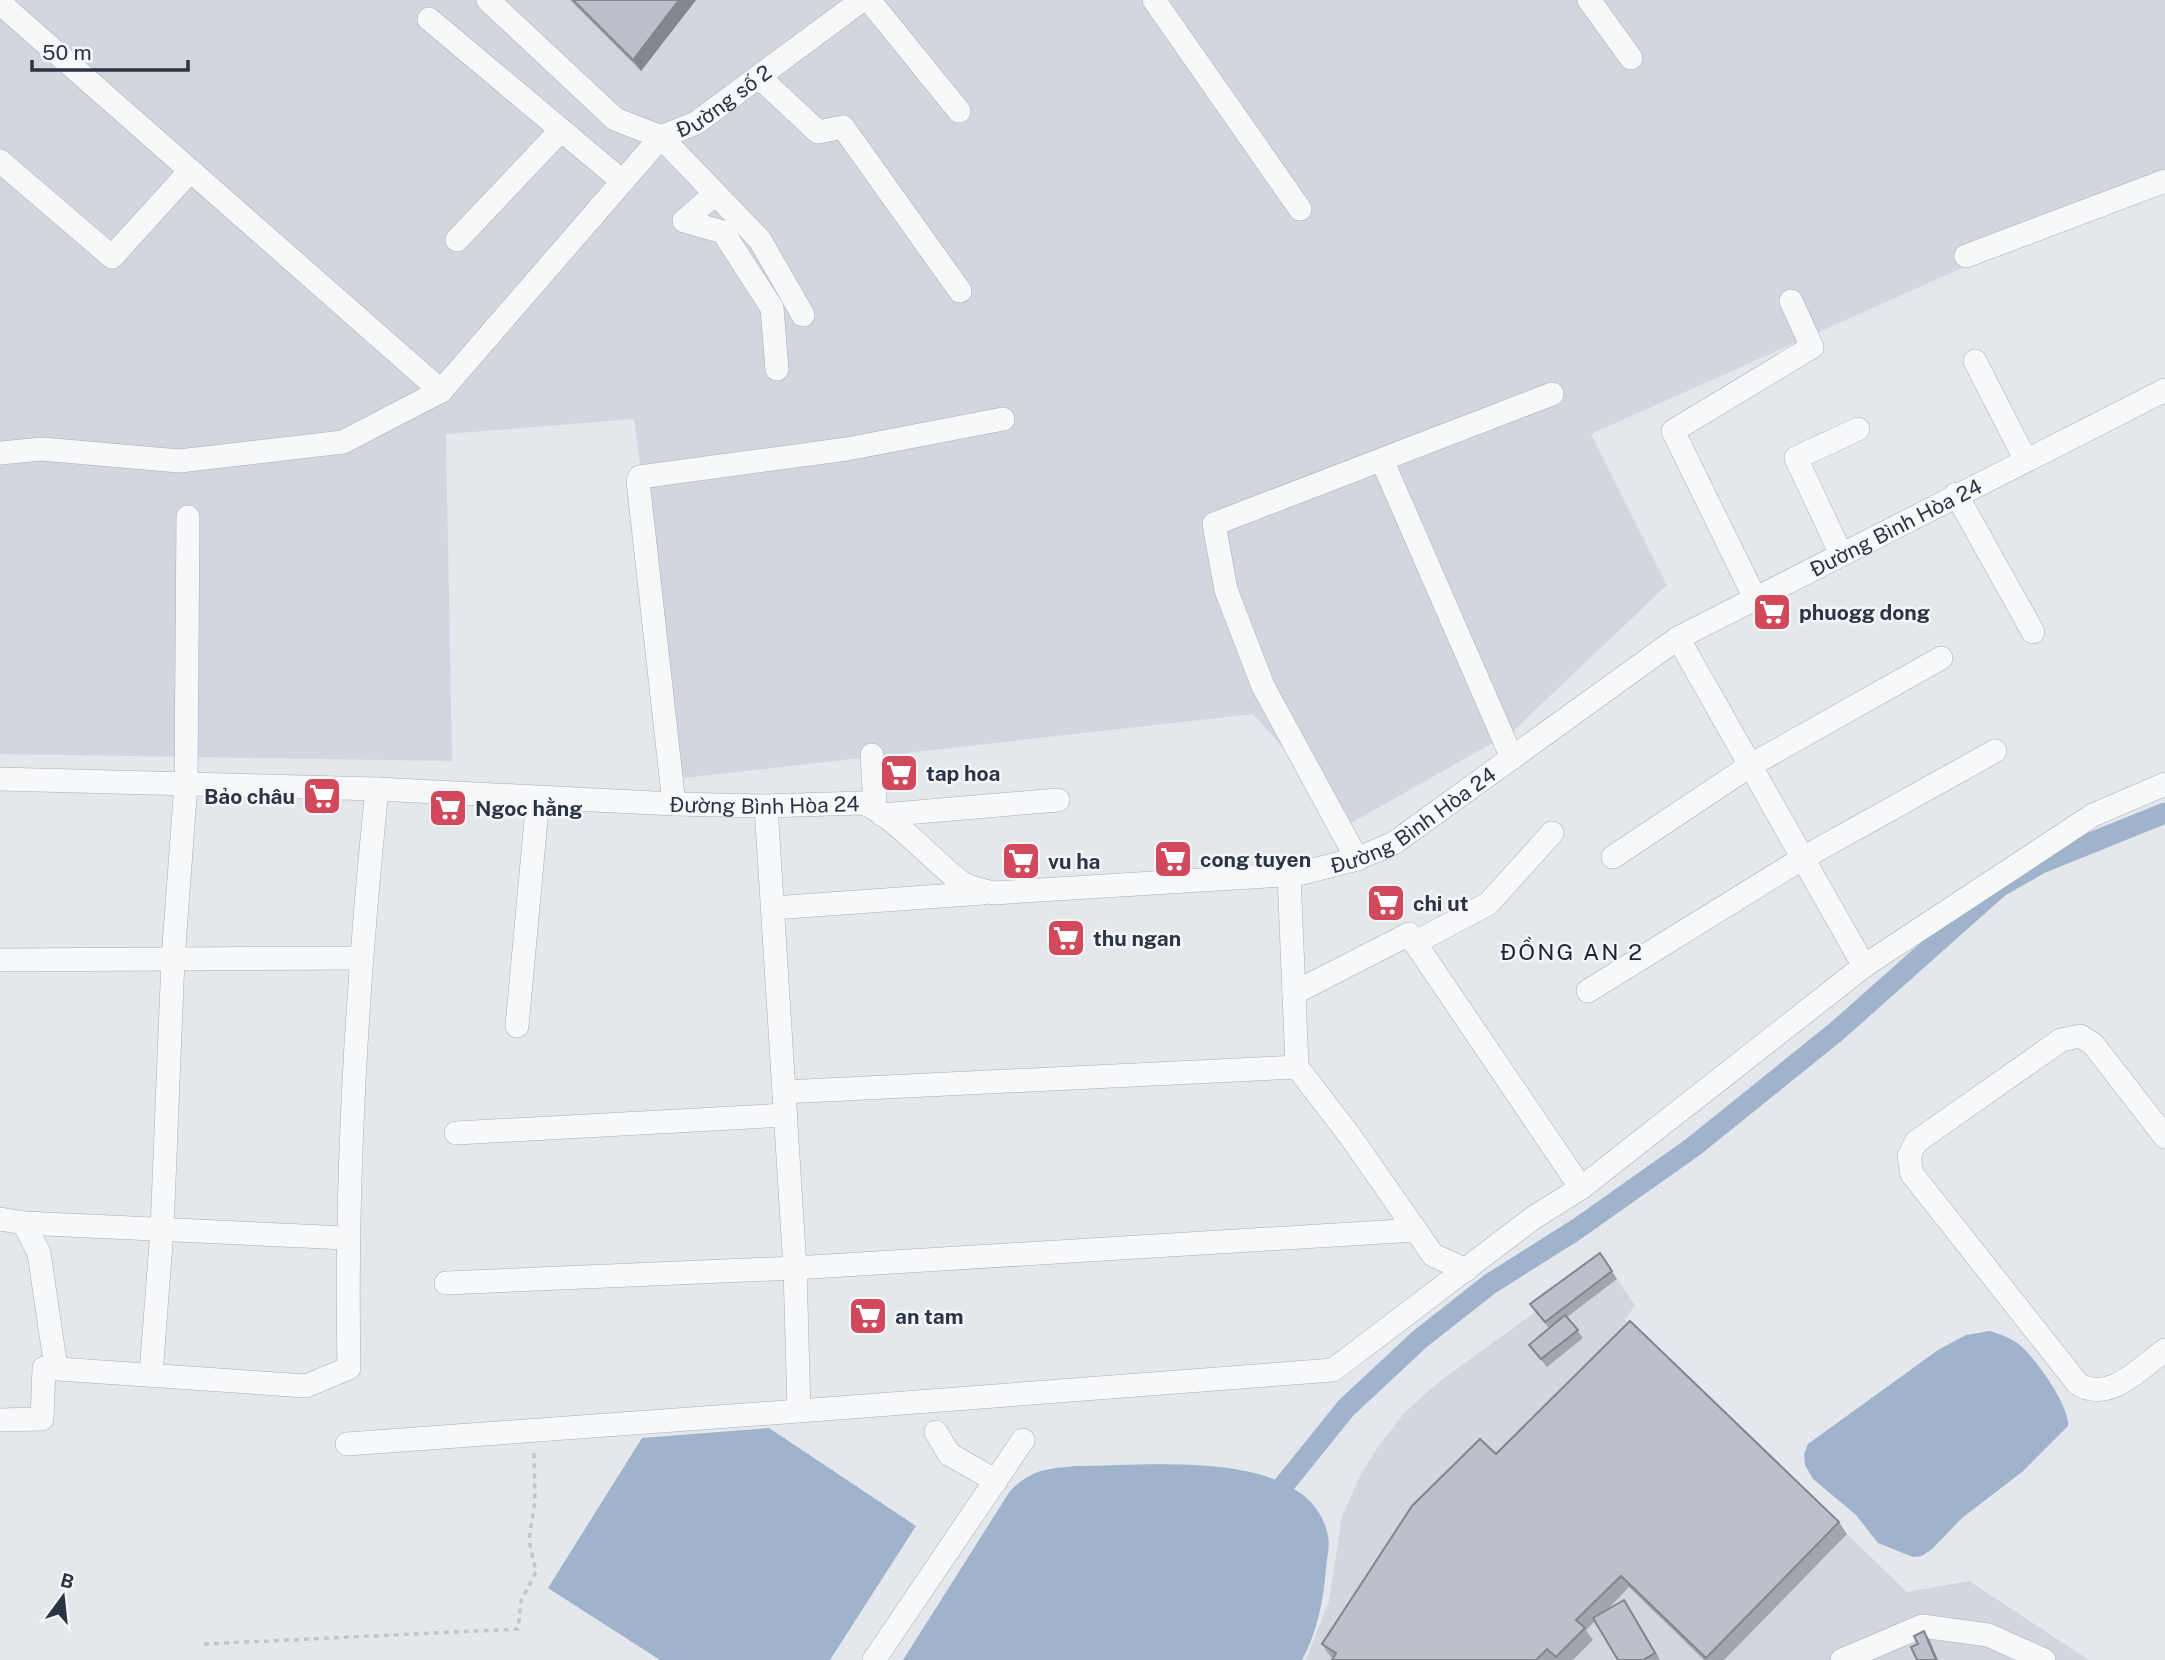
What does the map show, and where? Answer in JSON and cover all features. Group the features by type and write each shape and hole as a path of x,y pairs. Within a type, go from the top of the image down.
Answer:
{"street":[{"name":"Đường số 2","path":"488,0 615,120 661,137 696,123 862,0"},
{"path":"869,0 959,111"},
{"path":"1154,0 1300,209"},
{"path":"1589,0 1632,58"},
{"path":"0,3 441,391"},
{"path":"429,19 622,181"},
{"path":"759,77 818,132 843,127 960,291"},
{"path":"457,240 561,130"},
{"path":"0,453 42,449 179,461 343,442 441,391 661,137 760,240 803,315"},
{"path":"0,161 112,257 190,171"},
{"path":"1966,256 2165,181"},
{"path":"715,194 684,221 723,232 772,308 777,369"},
{"path":"1755,598 1673,431 1812,347 1791,301"},
{"path":"1975,362 2025,459"},
{"path":"1357,859 1263,686 1226,590 1214,524 1552,394"},
{"name":"Đường Bình Hòa 24","path":"0,779 377,789 674,804 766,806 846,802 878,810 964,884 993,893 1289,875 1357,859 1394,842 1678,638 2025,459 2164,394"},
{"path":"674,804 638,481 640,477 847,449 1003,419"},
{"path":"1841,554 1796,457 1858,429"},
{"path":"1382,460 1512,758"},
{"path":"1956,494 2033,632"},
{"path":"151,1374 162,1230 173,960 186,784 188,517"},
{"path":"1678,638 1864,966"},
{"path":"1614,857 1751,765 1941,658"},
{"path":"1588,991 1803,858 1994,751"},
{"path":"872,755 878,810 1058,800"},
{"path":"347,1444 1333,1370 1533,1218 1581,1188 1864,966 2093,815 2165,784"},
{"path":"0,1420 42,1419 44,1368 306,1386 349,1368 346,1238 360,958 377,789"},
{"path":"517,1026 538,797"},
{"path":"766,806 795,1268 799,1411"},
{"path":"1414,943 1488,904 1552,833"},
{"path":"1289,875 1297,1067 1433,1255 1466,1270"},
{"path":"773,908 993,893"},
{"path":"1294,993 1409,934 1581,1188"},
{"path":"0,960 360,958"},
{"path":"2165,1137 2093,1044 2073,1036 2061,1040 1916,1142 1909,1156 1912,1174 2078,1384 2091,1390 2107,1389 2165,1350"},
{"path":"784,1092 1297,1067"},
{"path":"456,1133 786,1115"},
{"path":"0,1219 24,1223 346,1238"},
{"path":"24,1223 39,1253 56,1368"},
{"path":"446,1283 795,1268 1416,1230"},
{"path":"936,1432 949,1454 996,1481"},
{"path":"874,1660 1023,1440"},
{"path":"1842,1660 1922,1626 1988,1635 2044,1660"}],"path":[{"path":"204,1644 518,1629 521,1601 536,1572 529,1541 535,1500 533,1432"}],"shaded area":[{"path":"0,0 2165,0 2165,169 2114,200 1591,434 1667,585 1512,732 1351,823 1253,714 683,778 634,419 446,434 452,761 0,754"},
{"path":"1605,1261 1635,1305 1625,1320 1907,1592 1969,1581 2089,1660 1306,1660 1329,1601 1342,1516 1361,1474 1378,1447 1405,1412 1439,1382"}],"water":[{"path":"1990,1331 2017,1343 2035,1361 2058,1395 2068,1426 2022,1472 1962,1518 1922,1556 1913,1557 1878,1543 1856,1515 1813,1479 1805,1465 1804,1454 1808,1444 1938,1350 1966,1335"},
{"path":"769,1428 916,1526 830,1660 660,1660 548,1588 642,1438"},
{"path":"1076,1466 1221,1467 1258,1474 1291,1487 1315,1507 1328,1536 1329,1548 1319,1615 1302,1660 903,1660 1010,1491 1040,1471"}],"building":[{"path":"573,0 679,0 633,60"},
{"path":"1600,1253 1612,1271 1545,1322 1530,1304"},
{"path":"1565,1315 1578,1330 1541,1359 1529,1345"},
{"path":"1630,1321 1839,1522 1706,1658 1621,1576 1576,1620 1585,1628 1556,1657 1547,1649 1536,1660 1332,1660 1336,1653 1322,1644 1412,1506 1480,1439 1496,1454"},
{"path":"1624,1600 1655,1653 1643,1660 1618,1660 1593,1618"},
{"path":"1924,1631 1936,1660 1917,1660 1911,1647 1918,1644 1914,1636"}],"waterway":[{"path":"1284,1485 1346,1408 1420,1339 1490,1284 1577,1229 1693,1147 1837,1031 1999,887 2041,863 2165,813"}],"place":[{"name":"phuogg dong","path":"1772,612"},
{"name":"tap hoa","path":"899,773"},
{"name":"Bảo châu","path":"322,796"},
{"name":"Ngoc hằng","path":"448,808"},
{"name":"cong tuyen","path":"1173,859"},
{"name":"vu ha","path":"1021,861"},
{"name":"chi ut","path":"1386,903"},
{"name":"thu ngan","path":"1066,938"},
{"name":"an tam","path":"868,1316"}],"district":[{"name":"ĐỒNG AN 2","path":"1572,951"}]}
